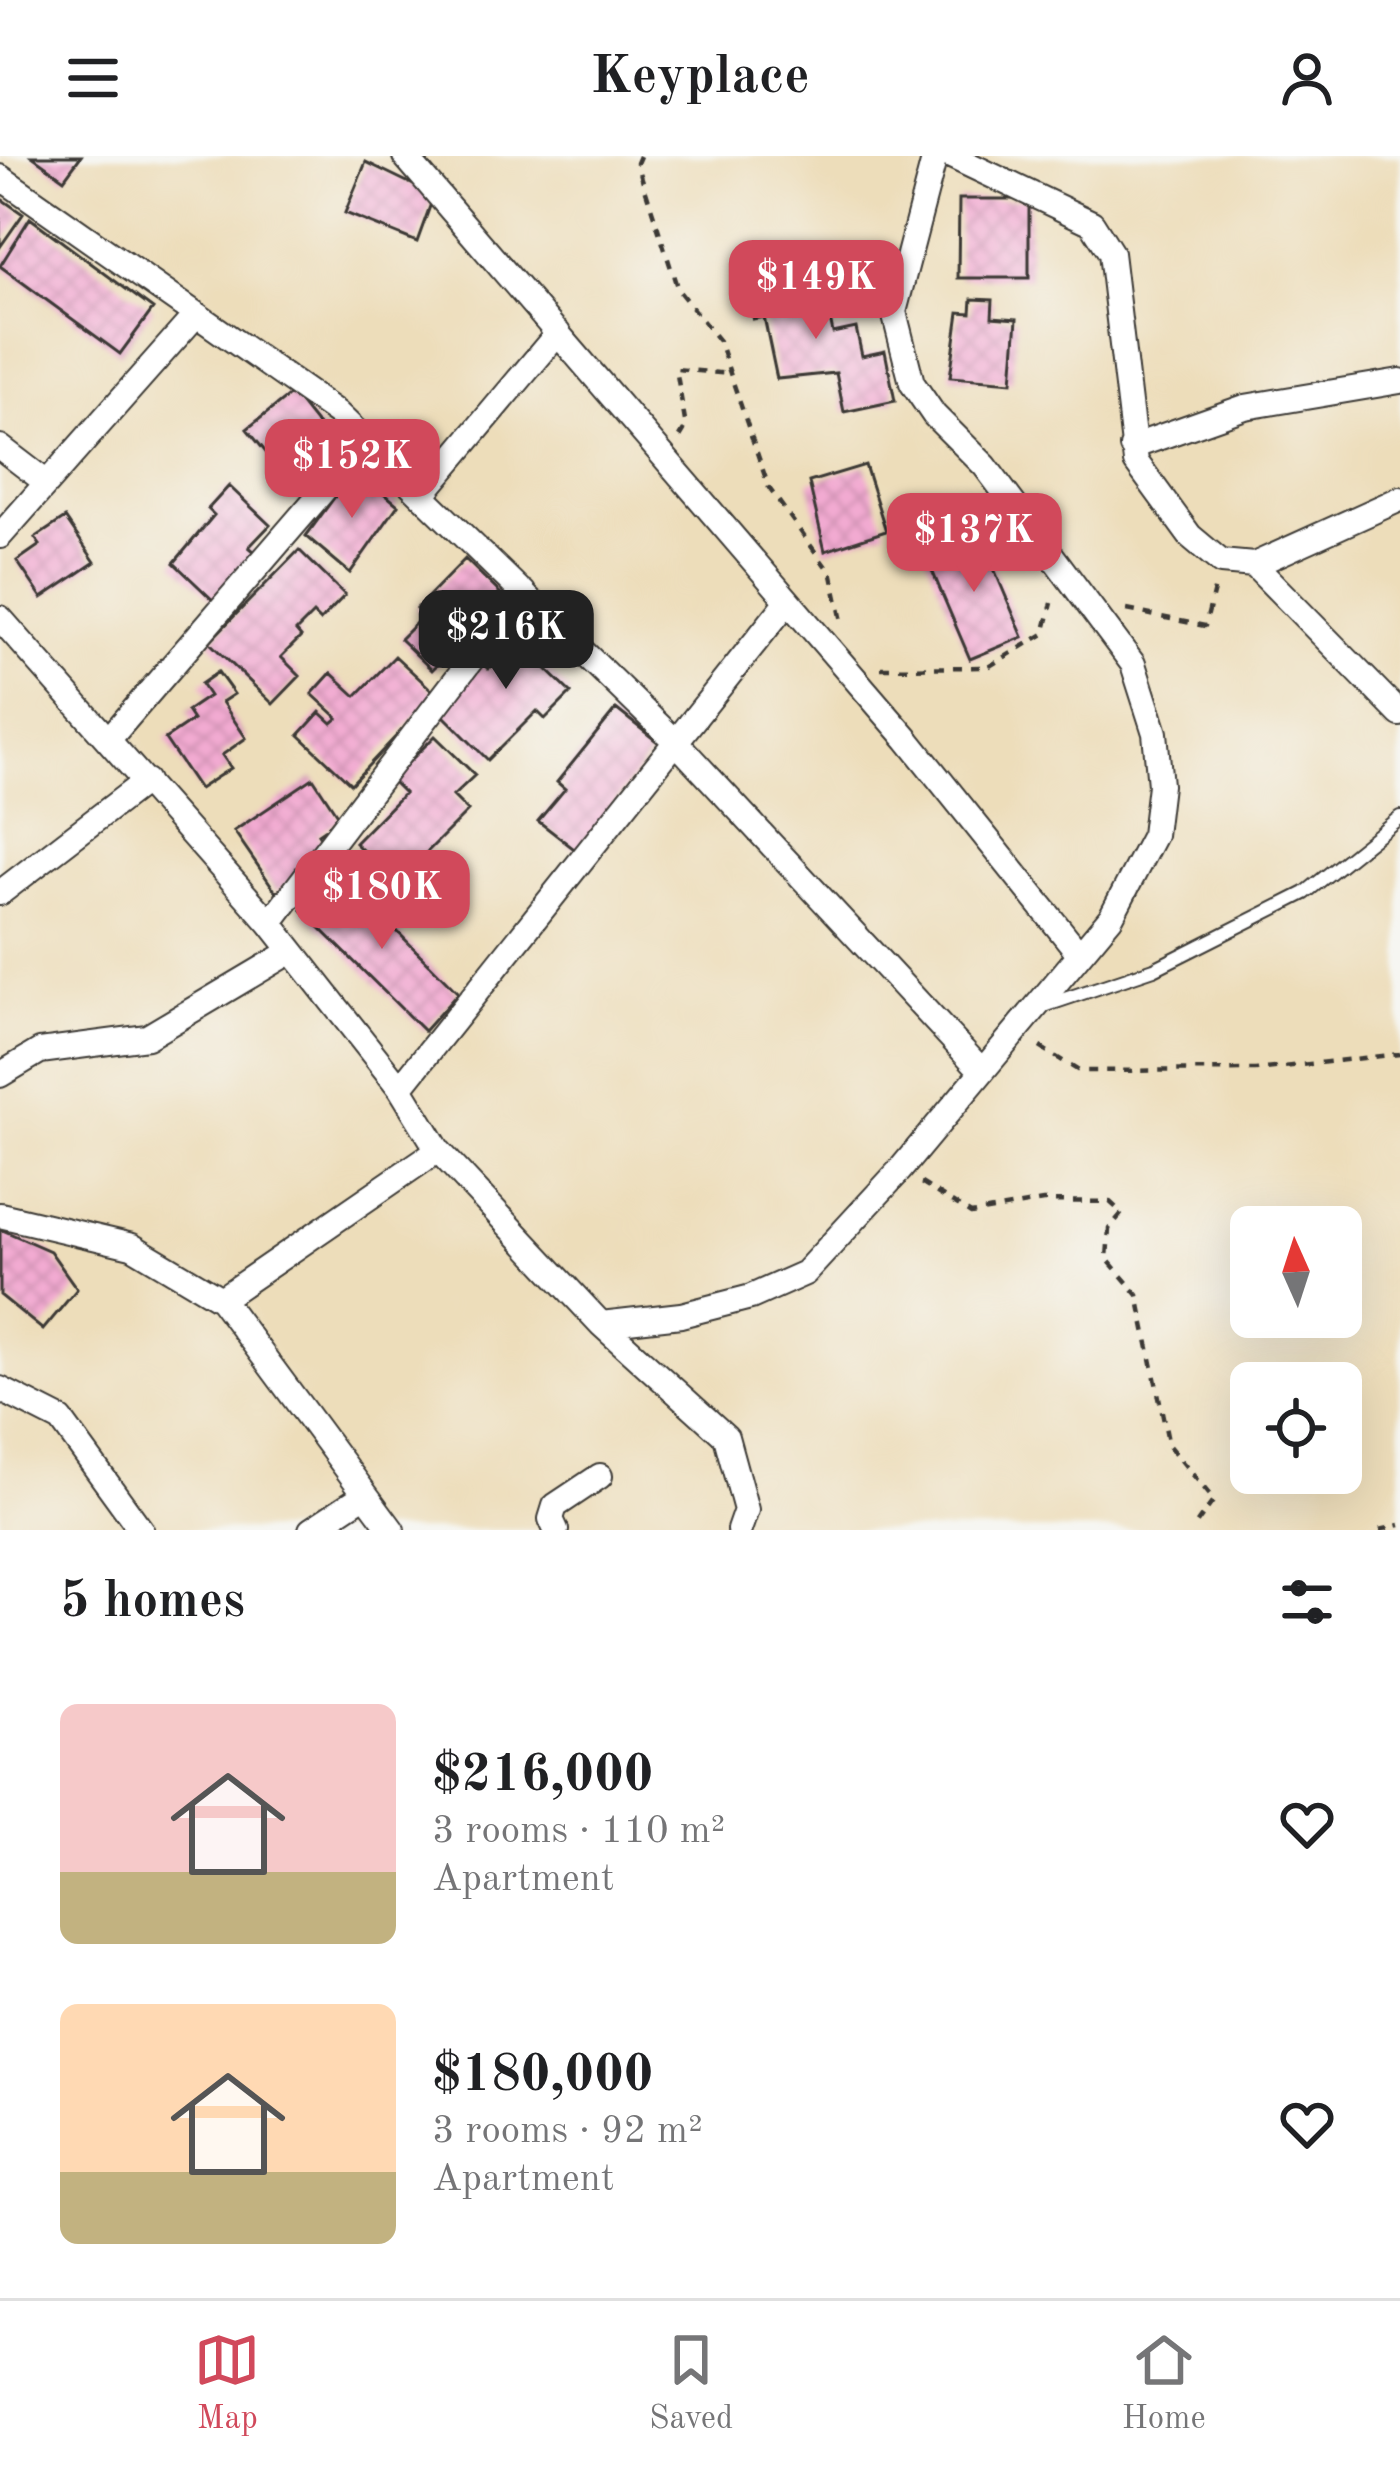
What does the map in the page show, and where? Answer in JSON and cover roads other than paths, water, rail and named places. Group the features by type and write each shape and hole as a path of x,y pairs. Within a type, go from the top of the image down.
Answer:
{"street":[{"path":"405,156 843,664 1078,952"},
{"path":"601,1324 681,1316 751,1297 805,1274 901,1170 1078,952 1112,917 1154,836 1160,785 1148,699 1133,664 985,466 934,415 908,368 894,312 935,156"},
{"path":"951,156 1092,223 1111,253 1136,462 1190,536 1221,562 1254,565 1400,499"},
{"path":"0,178 337,413 675,741 982,1071"},
{"path":"0,536 195,316"},
{"path":"422,495 558,333"},
{"path":"1132,447 1245,407 1400,381"},
{"path":"109,739 366,441"},
{"path":"0,447 47,483"},
{"path":"1254,565 1400,714"},
{"path":"270,923 523,592"},
{"path":"400,1088 788,601"},
{"path":"0,618 270,923 400,1088 438,1150 601,1324 726,1437 746,1510 739,1530"},
{"path":"0,892 146,781"},
{"path":"0,1075 40,1051 148,1037 292,951"},
{"path":"221,1299 438,1150"},
{"path":"0,1215 132,1246 221,1299 392,1530"},
{"path":"0,1389 61,1420 141,1530"},
{"path":"556,1530 551,1519 555,1506 600,1476"},
{"path":"311,1530 364,1495"}],"lane":[{"path":"1031,1010 1154,969 1305,893 1400,817"}]}
